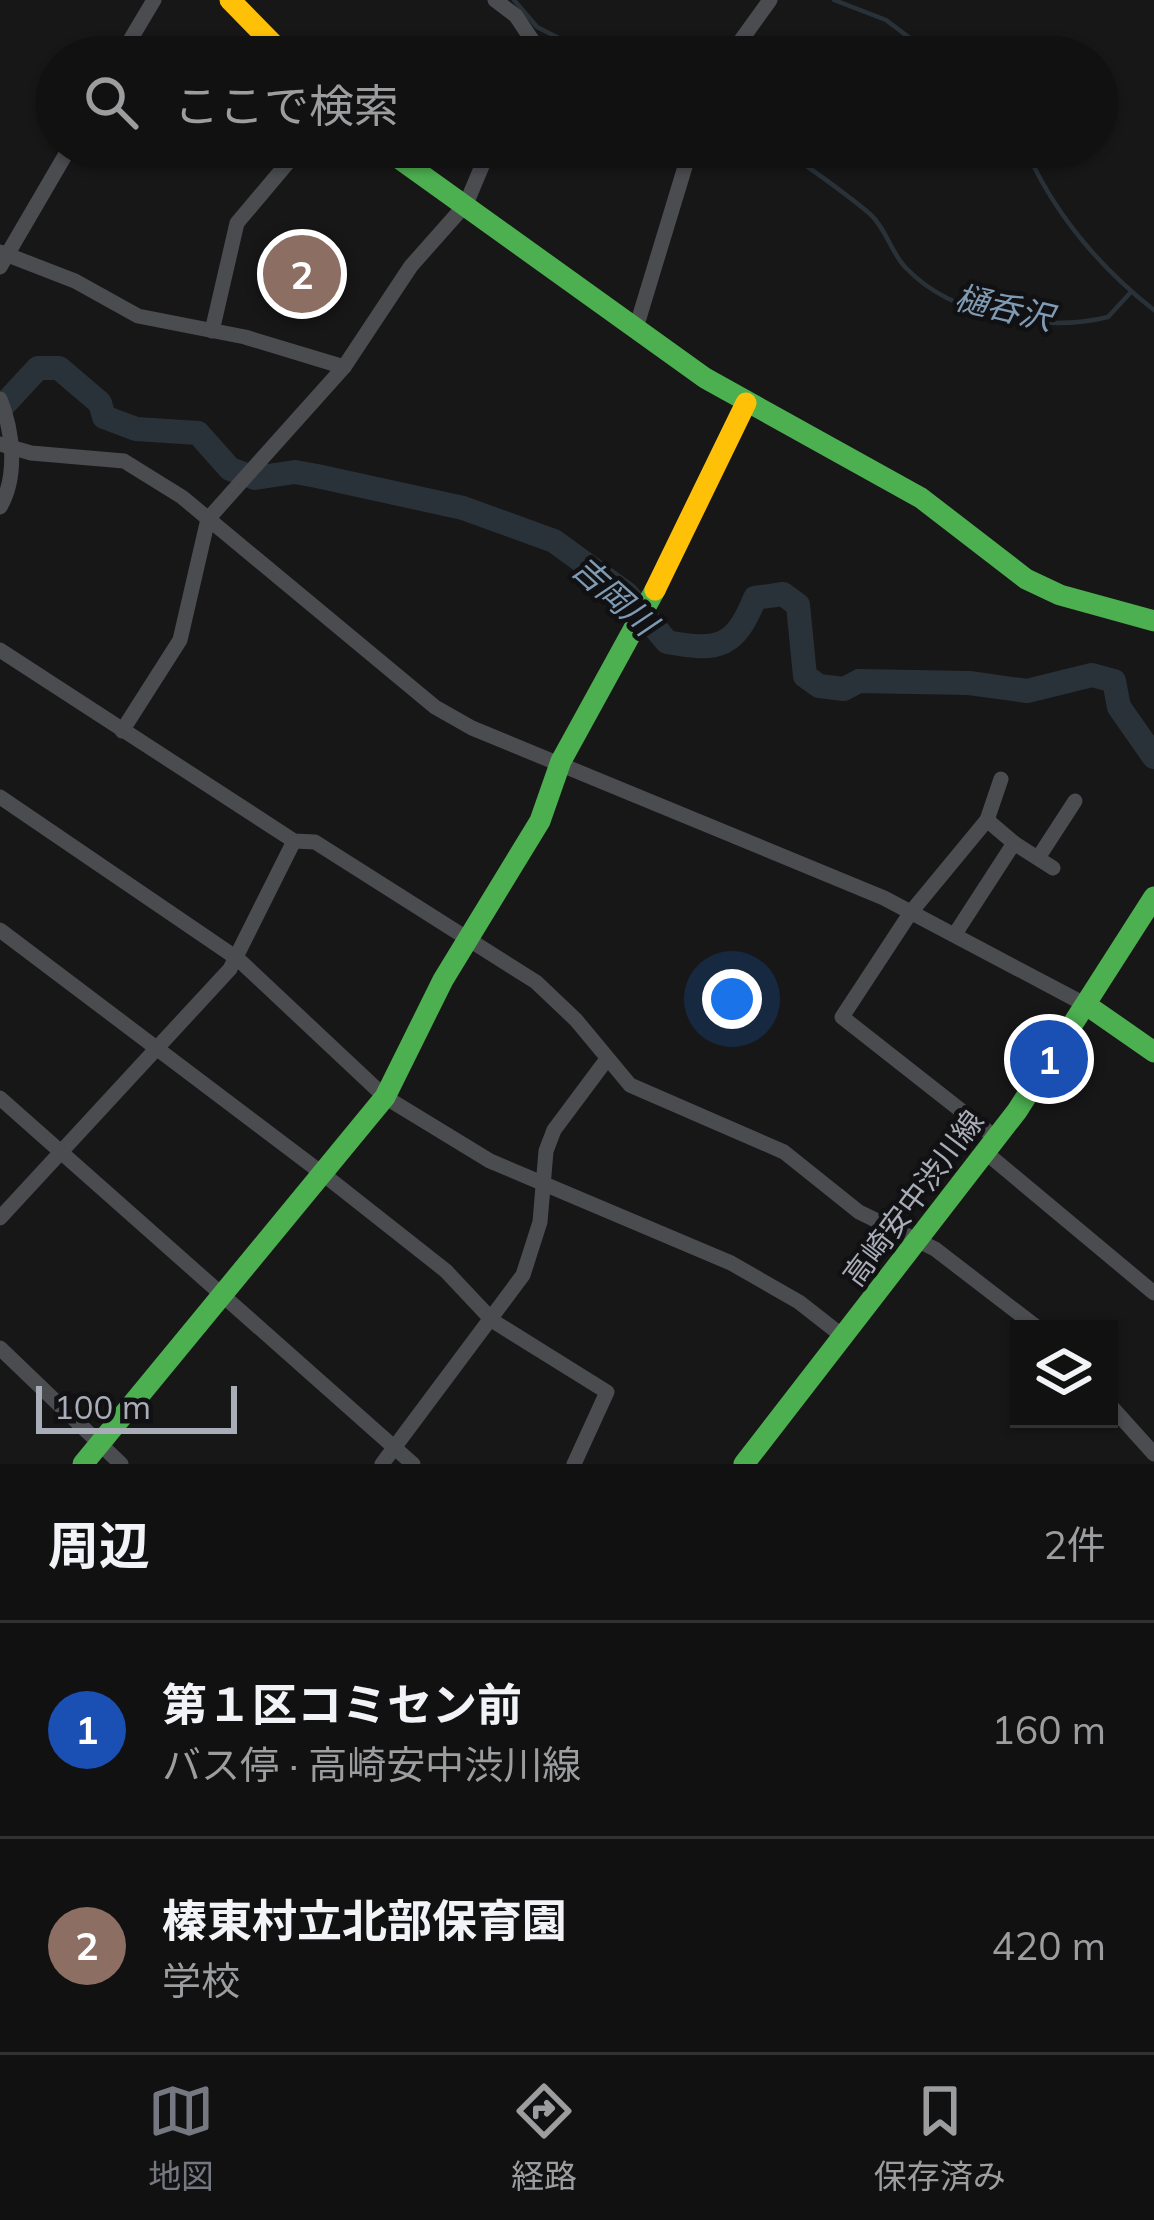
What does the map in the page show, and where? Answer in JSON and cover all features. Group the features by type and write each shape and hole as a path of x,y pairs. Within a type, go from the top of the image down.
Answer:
{"street":[{"path":"133,36 154,0"},
{"path":"230,0 265,36"},
{"path":"495,0 516,16 525,36"},
{"path":"744,36 770,0"},
{"path":"57,168 3,258 75,281 138,316 344,367"},
{"path":"212,331 237,223 283,168"},
{"path":"414,168 746,403 921,498 1026,579 1154,621"},
{"path":"122,731 180,640 208,519 344,367 410,266 466,204 481,168"},
{"path":"636,328 685,168"},
{"path":"0,399 9,420 8,493 0,507"},
{"path":"82,1464 385,1097 468,940 540,821 561,761 666,569 746,403"},
{"path":"6,445 124,461 208,519 435,707 472,728 561,761 911,912 1088,1006 1154,1052"},
{"path":"0,650 294,841 314,842 536,982 576,1019 630,1085 690,1115 752,1133 859,1213 921,1241 1027,1320"},
{"path":"1001,779 987,820 911,912 842,1017 1154,1292"},
{"path":"0,797 238,959 385,1097 490,1161 730,1263 799,1302 845,1338"},
{"path":"1038,858 1075,801"},
{"path":"987,820 1053,868"},
{"path":"0,1218 238,959 294,841"},
{"path":"955,934 1014,843"},
{"name":"高崎安中渋川線","path":"744,1464 921,1241 1088,1006 1154,897"},
{"path":"0,930 446,1271 493,1321 607,1391 574,1464"},
{"path":"382,1464 493,1321 523,1274 547,1185 545,1151 554,1130 607,1059"},
{"path":"0,1098 413,1464"},
{"path":"0,1348 121,1464"},
{"path":"1118,1413 1154,1454"}],"waterway":[{"name":"樋呑沢","path":"514,0 537,27 555,36"},
{"path":"834,0 886,20 907,36"},
{"name":"樋呑沢","path":"809,168 870,214 906,268 949,299 974,309 1029,321 1083,321 1108,317 1131,292"},
{"path":"1035,168 1079,236 1154,310"},
{"name":"吉岡川","path":"0,409 38,368 59,368 100,403 104,417 136,429 198,433 230,469 255,478 295,472 463,508 554,541 627,594 667,642 700,646 723,642 740,627 755,598 783,594 798,605 805,676 819,686 844,689 859,681 969,683 1027,691 1092,675 1114,681 1119,707 1154,757"}],"traffic: fast":[{"path":"412,168 705,378 921,498 1026,579 1060,595 1154,621"},
{"path":"83,1464 385,1097 443,980 540,821 561,761 655,590"},
{"path":"744,1464 1017,1111 1154,897"},
{"path":"1088,1006 1154,1052"}],"traffic: slow":[{"path":"230,0 265,36"},
{"path":"655,590 746,403"}],"place":[{"name":"榛東村立北部保育園","path":"302,274"},
{"name":"第１区コミセン前","path":"1049,1059"}]}
